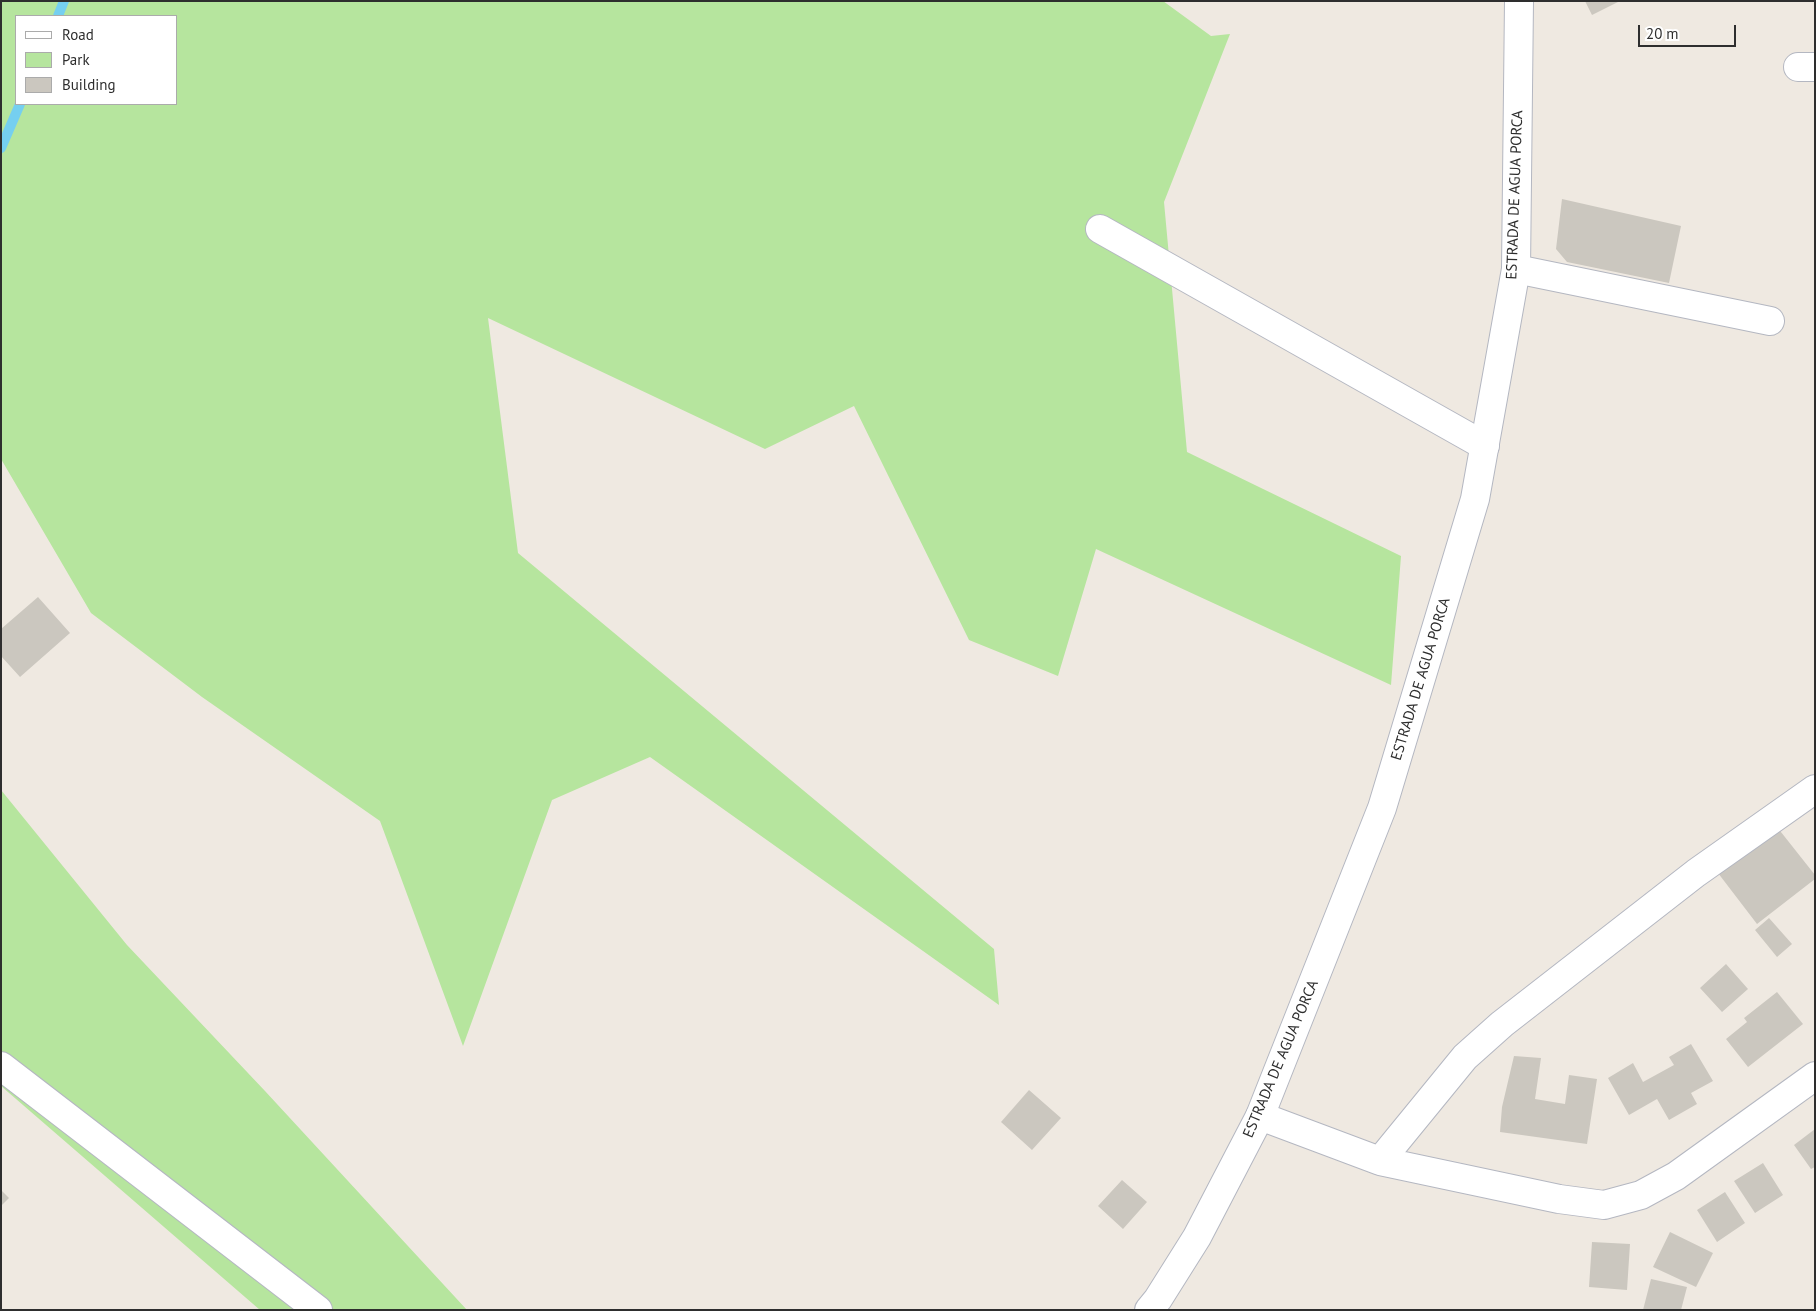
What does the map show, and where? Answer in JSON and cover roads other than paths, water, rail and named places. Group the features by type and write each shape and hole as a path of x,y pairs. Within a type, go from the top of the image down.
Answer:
{"street":[{"name":"ESTRADA DE AGUA PORCA","path":"1149,1310 1197,1237 1260,1116 1382,808 1475,499 1516,269 1519,1"},
{"path":"1100,229 1485,446"},
{"path":"1516,269 1770,321"},
{"path":"1380,1161 1465,1057 1502,1024 1696,873 1815,789"},
{"path":"1,1066 318,1310"},
{"path":"1260,1116 1380,1161 1559,1199 1604,1206 1641,1195 1676,1176 1815,1076"}],"waterway":[{"path":"58,15 64,1"},
{"path":"1,148 20,105"}]}
